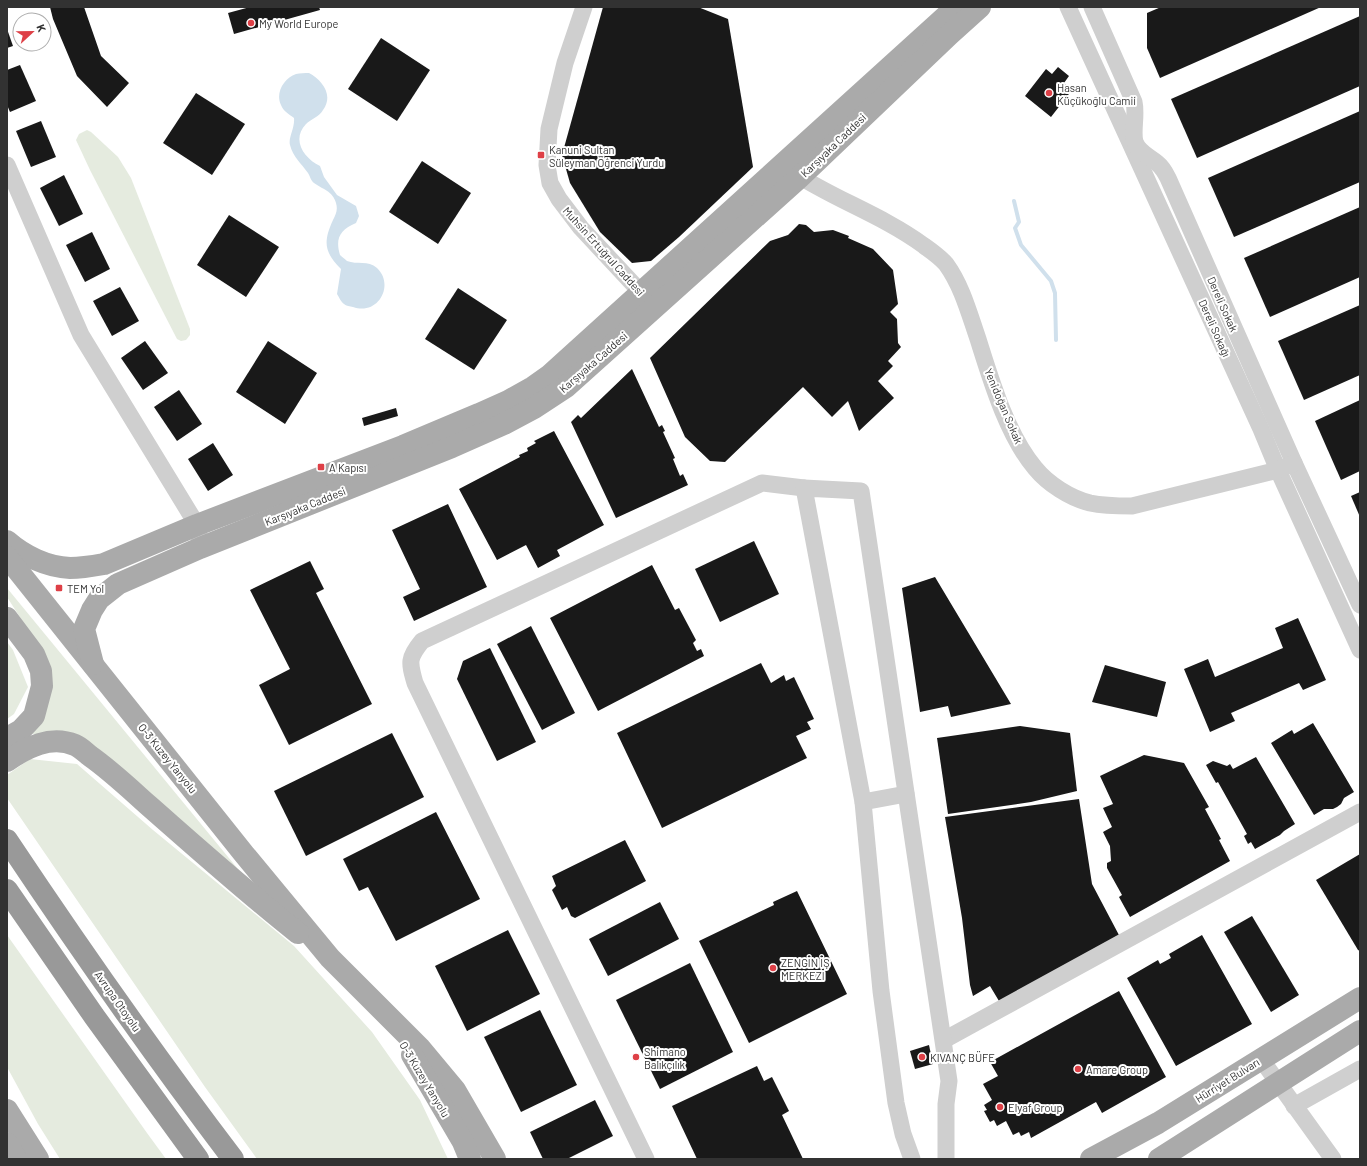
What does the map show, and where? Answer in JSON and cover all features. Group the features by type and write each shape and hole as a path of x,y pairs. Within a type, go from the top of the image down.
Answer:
{"highway":[{"name":"Avrupa Otoyolu","path":"7,840 86,957 233,1159"},
{"path":"7,890 94,1016 198,1159"}],"main road":[{"name":"Karşıyaka Caddesi","path":"791,171 956,7"},
{"name":"Karşıyaka Caddesi","path":"7,541 16,549 46,564 69,568 104,564 197,525 403,446 508,401 533,387 550,375 648,300 791,171 980,7"},
{"name":"Karşıyaka Caddesi","path":"93,664 84,630 92,610 99,598 118,584 200,548 445,450 504,424 534,408 566,387 648,300"},
{"name":"O-3 Kuzey Yanyolu","path":"7,557 244,854 330,958"},
{"path":"7,618 34,654 41,671 42,686 34,716 21,730 7,738"},
{"path":"7,761 39,743 57,741 75,745 96,760 267,908 330,958 420,1048 455,1090 495,1159"},
{"name":"Hürriyet Bulvarı","path":"1091,1159 1158,1123 1360,998"},
{"name":"O-3 Kuzey Yanyolu","path":"374,1002 411,1053 463,1142 470,1159"},
{"path":"1159,1159 1360,1031"},
{"path":"7,1110 38,1159"},
{"path":"7,1143 16,1159"}],"street":[{"name":"Muhsin Ertuğrul Caddesi","path":"584,7 564,64 549,129 547,165 550,182 559,199 581,228 648,300"},
{"name":"Dereli Sokağı","path":"1068,7 1139,160 1360,650"},
{"name":"Dereli Sokak","path":"1092,7 1134,102 1136,115 1135,140 1137,145 1145,155 1162,168 1168,178 1294,463 1360,605"},
{"path":"7,165 81,335 197,525 200,548"},
{"name":"Yenidoğan Sokak","path":"791,171 911,236 945,263 958,284 971,318 991,381 1008,422 1020,446 1035,468 1051,484 1072,496 1089,503 1110,506 1132,506 1278,470 1294,463"},
{"path":"646,1159 414,683 410,667 412,653 422,641 762,482 804,488 861,491 944,1040 949,1081 946,1104 946,1159"},
{"path":"804,488 863,802 880,990 902,1134 912,1159"},
{"path":"863,802 906,794"},
{"path":"944,1040 1360,812"},
{"path":"1261,1059 1332,1159"},
{"path":"1294,1106 1360,1069"}],"shaded area":[{"path":"87,130 118,157 131,178 190,329 190,335 186,340 181,341 177,339 90,170 76,140 79,134"},
{"path":"7,588 256,891 60,734 31,734 37,720 23,622 7,597"},
{"path":"7,642 13,650 28,687 14,714 7,719"},
{"path":"30,759 77,764 153,830 294,946 372,1032 420,1100 448,1159 257,1159 205,1087 7,798 7,775"},
{"path":"7,935 166,1159 60,1159 38,1124 7,1067"}],"water":[{"path":"309,73 314,76 325,88 327,99 321,112 306,124 302,130 300,136 301,148 314,163 320,166 324,177 337,195 356,206 359,216 356,223 340,235 338,244 340,255 347,261 366,263 374,266 382,275 384,283 384,290 376,303 370,307 362,309 346,305 337,294 341,269 331,257 327,246 328,235 337,208 335,199 330,193 312,181 291,149 290,139 294,125 294,118 286,112 279,100 280,91 284,82 292,76"}],"building":[{"path":"50,7 84,7 101,56 129,83 107,107 77,76"},
{"name":"My World Europe","path":"250,7 319,7 320,10 234,34 228,13"},
{"path":"603,7 698,7 728,19 753,167 679,237 651,261 632,263 600,232 570,183 562,155"},
{"path":"1161,7 1321,7 1160,78 1147,48 1147,13"},
{"path":"1360,16 1360,86 1197,158 1171,99"},
{"path":"7,29 12,46 7,48"},
{"path":"381,38 430,70 397,121 348,89"},
{"path":"20,65 36,101 10,112 7,105 7,70"},
{"name":"Hasan Küçükoğlu Camii","path":"1058,67 1069,76 1064,83 1072,90 1051,117 1025,96 1046,69 1052,74"},
{"path":"196,93 245,124 212,175 163,143"},
{"path":"1360,111 1360,182 1234,237 1208,178"},
{"path":"41,121 56,157 31,167 16,131"},
{"path":"422,161 471,193 438,244 389,212"},
{"path":"64,175 83,214 59,226 40,188"},
{"path":"1360,207 1360,277 1270,317 1244,258"},
{"path":"229,215 279,247 246,297 197,265"},
{"path":"799,224 806,225 814,232 833,230 849,236 848,238 873,249 893,270 898,304 890,312 897,319 898,343 901,347 888,361 893,366 878,381 894,398 859,431 848,401 832,417 803,387 725,462 710,461 685,437 650,358 770,241 788,235"},
{"path":"92,232 110,269 85,282 66,245"},
{"path":"120,287 139,321 112,336 93,301"},
{"path":"458,288 507,320 474,370 425,339"},
{"path":"1360,305 1360,375 1304,400 1278,341"},
{"path":"145,341 168,373 143,390 121,358"},
{"path":"268,341 317,373 285,424 236,392"},
{"path":"632,369 659,427 662,425 665,431 663,432 675,458 673,459 680,476 683,474 688,485 616,518 571,422 578,415 581,418"},
{"path":"179,390 202,424 177,441 154,407"},
{"path":"1360,400 1360,471 1341,480 1315,421"},
{"path":"396,408 398,416 364,426 362,418"},
{"path":"554,431 604,525 557,550 560,556 538,568 526,545 497,560 459,489 520,457 519,455 528,451 527,448 536,443 534,441"},
{"path":"213,443 233,475 208,491 188,459"},
{"path":"1360,492 1360,517 1351,496"},
{"path":"448,504 487,587 414,621 403,597 420,589 392,530"},
{"path":"754,541 779,594 720,622 695,569"},
{"path":"310,561 324,589 316,593 372,704 289,745 259,685 290,669 250,590"},
{"path":"652,565 675,610 679,608 696,640 693,643 697,651 701,649 704,656 598,711 550,618"},
{"path":"935,577 1011,704 951,717 948,706 920,712 902,588"},
{"path":"1298,618 1326,680 1303,690 1299,683 1231,713 1235,721 1210,732 1184,669 1208,659 1215,677 1283,648 1275,628"},
{"path":"531,626 575,713 542,730 497,644"},
{"path":"490,648 536,742 497,761 457,679 463,661"},
{"path":"761,663 771,683 784,675 786,681 794,677 814,719 807,722 811,729 796,736 807,758 662,828 617,733"},
{"path":"1105,665 1166,682 1157,717 1092,702"},
{"path":"1313,723 1354,792 1344,798 1341,804 1337,807 1333,809 1324,809 1314,815 1271,743 1292,730 1294,734"},
{"path":"1020,726 1070,733 1077,791 1031,802 948,814 937,738"},
{"path":"392,733 424,797 306,856 274,791"},
{"path":"1144,755 1184,763 1209,807 1205,809 1221,839 1219,840 1230,861 1130,917 1119,897 1122,895 1107,868 1107,863 1111,861 1110,846 1103,832 1112,827 1103,808 1113,804 1100,776"},
{"path":"1256,757 1295,824 1280,835 1255,849 1251,842 1248,844 1244,836 1247,834 1218,782 1216,783 1206,765 1213,761 1227,766 1230,764 1233,769"},
{"path":"1079,799 1092,884 1120,937 999,1001 990,986 973,996 970,985 962,918 945,817"},
{"path":"436,812 480,899 396,941 368,887 359,891 343,859"},
{"path":"625,840 646,881 575,918 571,916 567,907 562,910 552,890 556,886 552,876"},
{"path":"1360,854 1360,951 1316,880"},
{"name":"ZENGİN İŞ MERKEZİ","path":"797,891 847,994 749,1043 699,941 774,905 773,902"},
{"path":"660,902 679,939 608,976 589,939"},
{"path":"1252,916 1299,995 1271,1012 1224,932"},
{"path":"508,930 540,994 467,1031 435,966"},
{"path":"1202,935 1252,1024 1176,1066 1127,978 1158,960 1160,964 1171,958 1169,954"},
{"path":"690,963 733,1052 660,1089 616,1000"},
{"name":"Amare Group","path":"1119,991 1166,1077 1102,1113 1096,1102 1031,1138 1029,1132 1021,1136 1019,1132 1013,1135 1006,1121 997,1126 994,1120 990,1122 984,1111 987,1110 984,1105 992,1100 983,1084 998,1076 990,1062"},
{"path":"540,1010 577,1085 521,1112 484,1037"},
{"name":"KIVANÇ BÜFE","path":"929,1045 933,1064 915,1069 910,1051"},
{"path":"757,1066 764,1081 772,1077 789,1111 782,1115 803,1159 697,1159 672,1106"},
{"path":"595,1100 613,1136 567,1159 543,1159 530,1132"}],"waterway":[{"path":"1014,201 1019,222 1015,228 1021,245 1051,281 1055,293 1056,340"}],"place":[{"name":"My World Europe","path":"251,23"},
{"name":"Hasan Küçükoğlu Camii","path":"1049,93"},
{"name":"Kanuni Sultan Süleyman Öğrenci Yurdu","path":"541,155"},
{"name":"A Kapısı","path":"321,467"},
{"name":"TEM Yol","path":"59,588"},
{"name":"ZENGİN İŞ MERKEZİ","path":"773,968"},
{"name":"Shimano Balıkçılık","path":"636,1057"},
{"name":"KIVANÇ BÜFE","path":"922,1057"},
{"name":"Amare Group","path":"1078,1069"},
{"name":"Elyaf Group","path":"1000,1107"}]}
